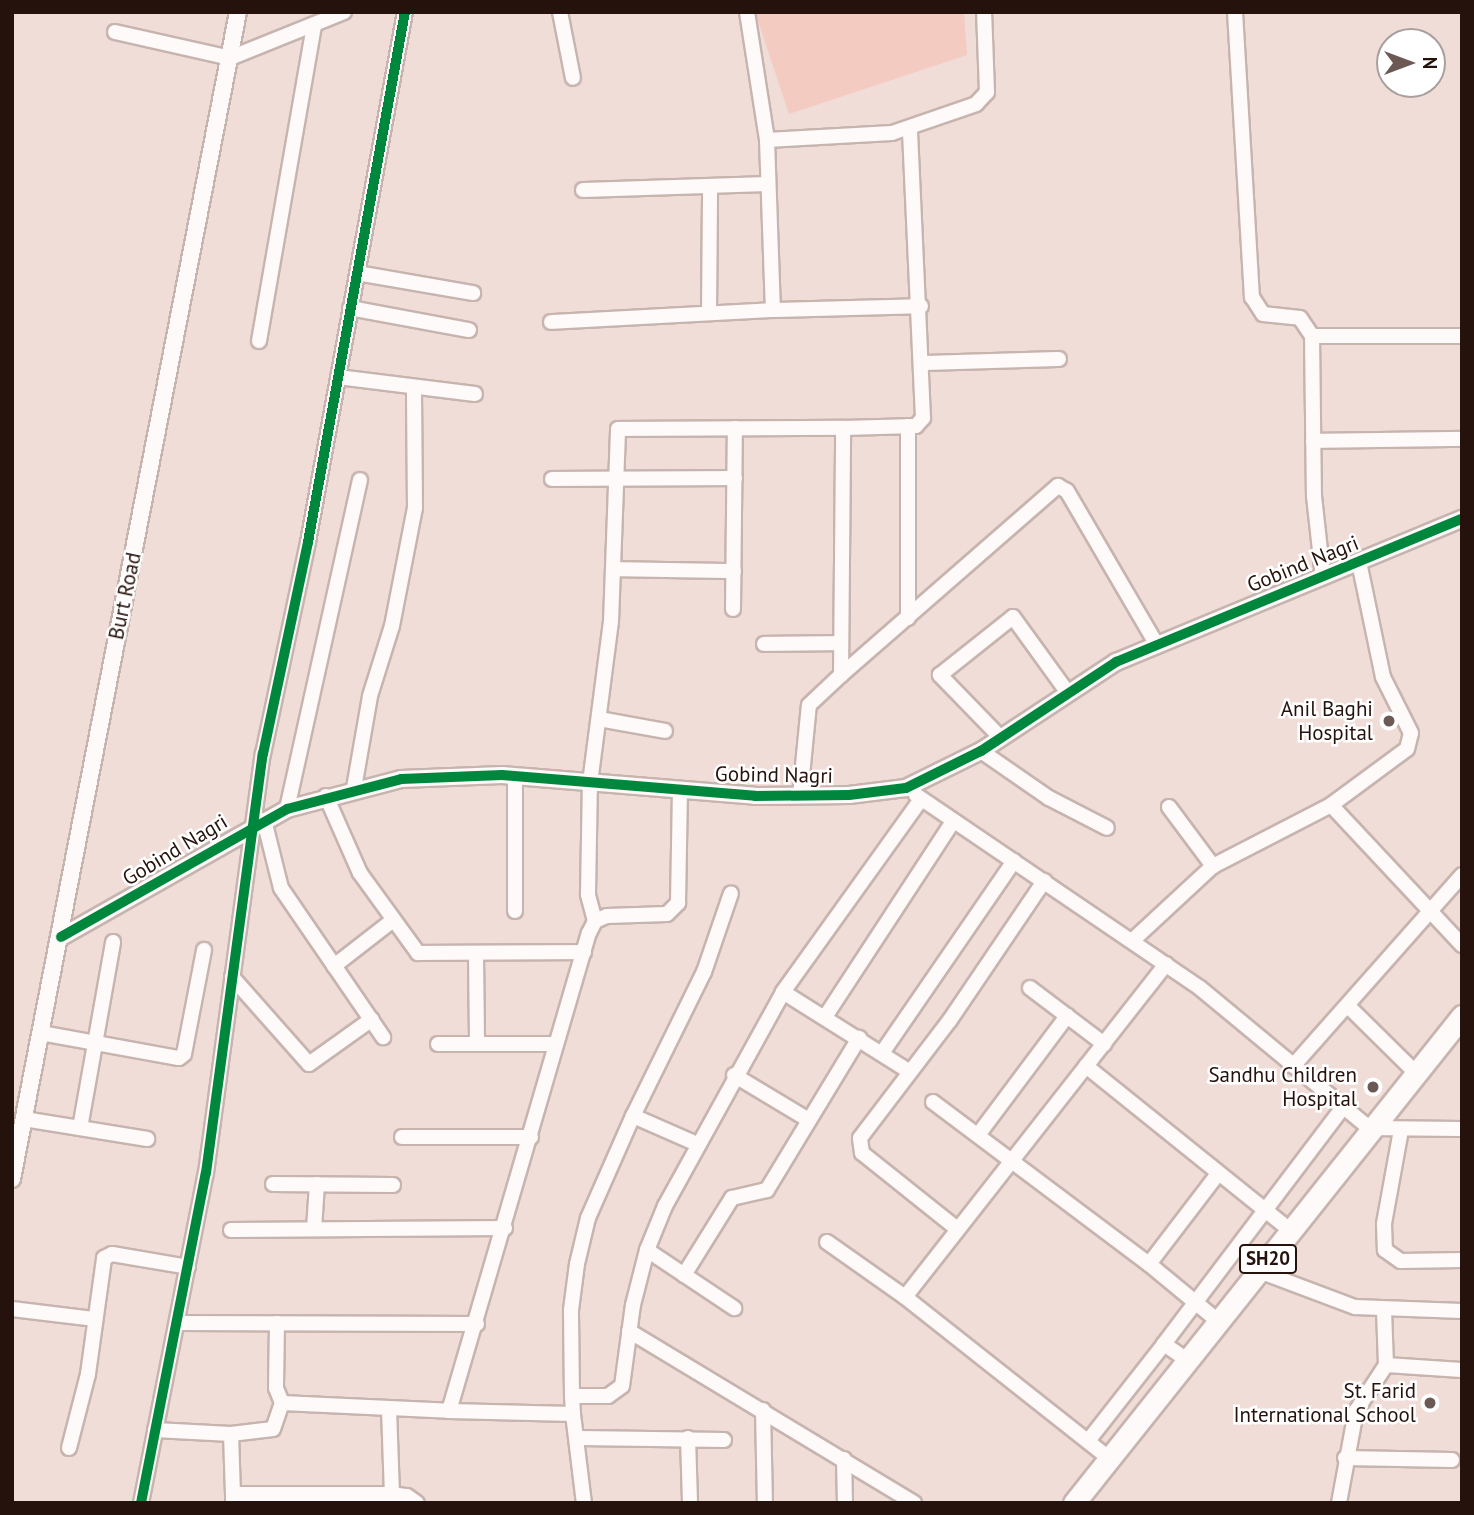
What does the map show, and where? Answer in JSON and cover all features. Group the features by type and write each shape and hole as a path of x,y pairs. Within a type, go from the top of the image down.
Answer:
{"main road":[{"name":"SH20","path":"1074,1503 1259,1272 1369,1128 1462,1016"}],"street":[{"name":"Burt Road","path":"12,1179 238,12"},
{"path":"115,32 230,58 344,12"},
{"path":"141,1503 206,1173 232,977 258,823 405,12"},
{"path":"560,12 573,78"},
{"path":"747,12 767,140 773,310"},
{"path":"767,140 866,136 910,128 984,99 987,83 984,12"},
{"path":"1236,12 1252,297 1263,314 1300,318 1312,335 1313,441 1323,577"},
{"path":"259,341 314,25"},
{"path":"449,1411 505,1228 555,1044 595,921 588,894 590,783 614,569 618,429 908,426 923,418 924,363 910,128"},
{"path":"583,190 768,184"},
{"path":"709,313 710,186"},
{"path":"357,273 473,293"},
{"path":"551,322 773,310 921,306"},
{"path":"351,308 469,330"},
{"path":"1312,335 1462,335"},
{"path":"924,363 1059,359"},
{"path":"338,377 475,394"},
{"path":"354,789 370,696 392,626 410,542 415,497 414,387"},
{"path":"908,426 908,618"},
{"path":"733,609 735,428"},
{"path":"841,675 843,428"},
{"path":"1313,441 1462,439"},
{"path":"551,479 735,478"},
{"path":"287,809 360,480"},
{"path":"800,796 809,705 1058,486 1067,491 1157,645"},
{"name":"Gobind Nagri","path":"61,937 258,823 287,809 354,789 447,775 515,776 680,792 800,796 906,788 981,751 1116,662 1462,519"},
{"path":"1133,940 1213,866 1331,805 1381,770 1411,741 1383,677 1359,562"},
{"path":"614,569 734,571"},
{"path":"1000,738 940,675 1013,617 1068,693"},
{"path":"764,644 841,643"},
{"path":"599,719 665,731"},
{"path":"981,751 1040,792 1107,828"},
{"path":"515,776 515,911"},
{"path":"906,788 952,823 1014,861 1166,964 1369,1128 1461,1129"},
{"path":"595,921 607,916 674,911 680,792"},
{"path":"326,796 360,873 418,953 476,956 584,952"},
{"path":"572,1396 617,1393 622,1386 629,1331 647,1251 697,1143 783,992 921,799"},
{"path":"1331,805 1462,945"},
{"path":"1169,807 1213,866"},
{"path":"258,823 281,888 383,1037"},
{"path":"825,1017 952,823"},
{"path":"882,1053 1014,861"},
{"path":"1293,1066 1462,874"},
{"path":"956,1228 885,1173 859,1145 1044,881"},
{"path":"584,1503 579,1438 573,1413 571,1310 577,1264 588,1218 704,972 731,893"},
{"path":"334,966 393,920"},
{"path":"80,1128 113,943"},
{"path":"41,1033 173,1059 184,1054 204,950"},
{"path":"476,956 477,1044"},
{"path":"905,1297 956,1228 1166,964"},
{"path":"232,977 309,1064 372,1018"},
{"path":"1030,988 1104,1044"},
{"path":"783,992 910,1072"},
{"path":"1348,1006 1415,1072"},
{"path":"978,1135 1067,1016"},
{"path":"684,1275 732,1198 767,1190 859,1038"},
{"path":"438,1044 555,1044"},
{"path":"1086,1066 1217,1175 1290,1230"},
{"path":"734,1076 809,1120"},
{"path":"933,1102 1149,1264 1219,1322"},
{"path":"1088,1441 1197,1302 1343,1107"},
{"path":"634,1116 697,1143"},
{"path":"24,1119 147,1139"},
{"path":"1401,1130 1384,1224 1385,1250 1401,1261 1462,1260"},
{"path":"402,1137 531,1137"},
{"path":"1149,1264 1217,1175"},
{"path":"273,1184 393,1185"},
{"path":"314,1229 317,1184"},
{"path":"231,1230 505,1228"},
{"path":"827,1242 905,1297 1109,1458"},
{"path":"647,1251 734,1308"},
{"path":"69,1448 88,1374 107,1254 188,1267"},
{"path":"1259,1272 1325,1299 1384,1310 1462,1311"},
{"path":"12,1309 95,1319"},
{"path":"1339,1503 1345,1458 1356,1411 1387,1365 1384,1310"},
{"path":"178,1323 477,1324"},
{"path":"155,1430 231,1434 273,1430 282,1403 276,1388 277,1323"},
{"path":"629,1331 914,1503"},
{"path":"1164,1344 1187,1360"},
{"path":"1387,1365 1462,1370"},
{"path":"282,1403 389,1409 573,1413"},
{"path":"389,1409 392,1494"},
{"path":"763,1410 765,1503"},
{"path":"231,1434 233,1499 392,1494 407,1496 417,1503"},
{"path":"579,1438 724,1440"},
{"path":"688,1438 690,1503"},
{"path":"1345,1458 1452,1460"},
{"path":"844,1459 845,1503"}],"shaded area":[{"path":"755,12 964,12 967,55 789,114"}],"cycle path":[{"path":"141,1503 206,1173 263,754 308,542 405,12"},
{"path":"61,937 287,809 401,779 502,775 755,796 849,795 906,788 981,751 1116,662 1462,519"}],"place":[{"name":"Anil Baghi Hospital","path":"1389,721"},
{"name":"Sandhu Children Hospital","path":"1373,1087"},
{"name":"St. Farid International School","path":"1430,1403"}]}
